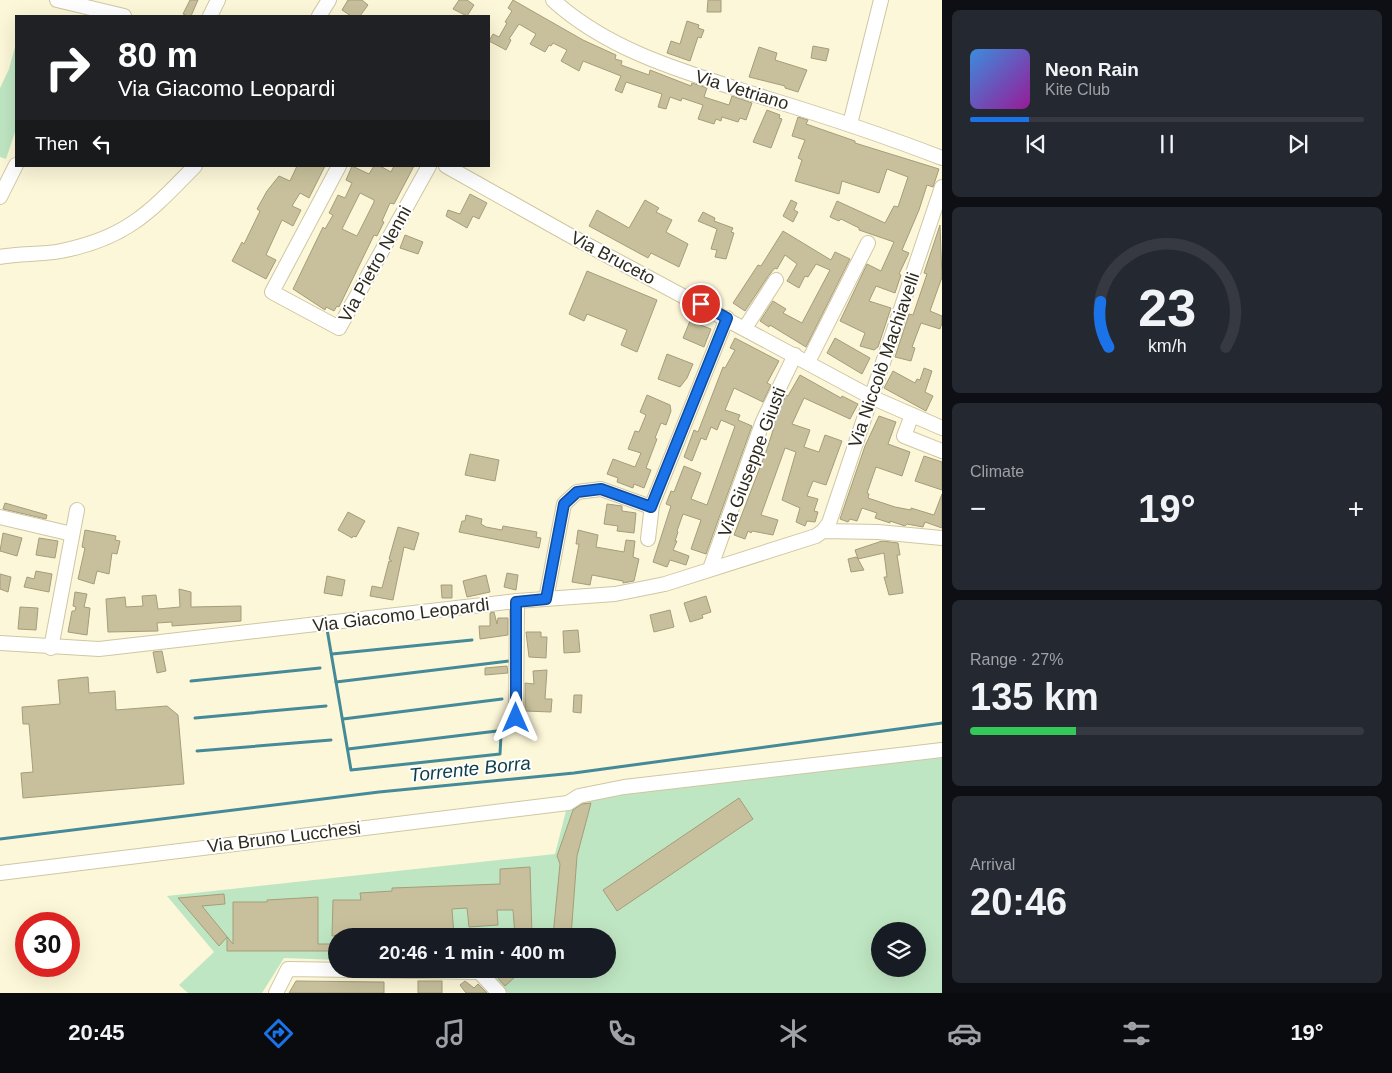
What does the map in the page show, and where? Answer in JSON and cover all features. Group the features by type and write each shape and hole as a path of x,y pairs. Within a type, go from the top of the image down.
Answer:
{"street":[{"path":"57,0 93,13 114,15"},
{"path":"210,15 218,0"},
{"path":"320,15 330,0"},
{"name":"Via Vetriano","path":"553,0 566,12 597,32 678,70 850,124 942,158"},
{"path":"850,124 881,0"},
{"path":"0,198 15,167"},
{"path":"0,257 59,252 89,245 121,232 150,213 194,167"},
{"name":"Via Pietro Nenni","path":"338,167 272,292 339,328 428,167"},
{"name":"Via Bruceto","path":"448,167 570,235 871,396 942,428"},
{"name":"Via Niccolò Machiavelli","path":"823,531 829,523 942,187"},
{"path":"808,362 868,244"},
{"path":"745,328 776,280"},
{"path":"648,539 651,507 727,318"},
{"name":"Via Giuseppe Giusti","path":"710,569 763,421 796,356"},
{"path":"912,415 904,436 942,451"},
{"path":"546,599 564,504 577,492 601,489 651,507"},
{"path":"51,648 77,510"},
{"path":"0,517 72,534"},
{"name":"Via Giacomo Leopardi","path":"0,643 51,648 99,649 516,602 615,594 665,584 816,536 823,531 878,532 942,538"},
{"path":"516,602 516,718"},
{"name":"Via Bruno Lucchesi","path":"0,873 568,803 579,796 624,787 942,750"},
{"path":"276,993 288,969 479,972 499,993"}],"green space":[{"path":"15,47 15,132 6,159 0,157 0,88 9,69"},
{"path":"942,742 942,993 508,993 493,978 616,978 616,928 328,928 328,960 284,958 262,993 188,993 179,985 214,952 167,896 555,854 570,795"}],"building":[{"path":"190,0 198,0 191,15 183,14"},
{"path":"348,0 362,0 368,5 361,15 350,15 342,10"},
{"path":"459,0 467,0 474,5 468,15 453,9"},
{"path":"513,0 583,40 616,55 615,59 622,61 621,65 649,75 650,70 691,86 692,83 707,88 704,97 729,105 732,96 752,103 746,120 740,118 738,122 722,117 721,121 716,119 714,124 698,119 703,105 682,98 681,101 670,97 666,109 658,107 662,94 626,82 622,93 615,90 621,76 583,61 579,71 561,61 567,50 553,43 551,46 549,45 545,52 530,44 536,34 519,24 509,39 511,40 506,50 490,42 490,39 493,34 499,37 512,11 508,8"},
{"path":"708,0 721,0 721,12 707,12"},
{"path":"687,21 699,25 698,28 704,30 701,38 698,37 690,61 667,53 671,41 680,44"},
{"path":"813,46 829,49 826,61 811,58"},
{"path":"759,47 777,53 775,60 807,70 798,92 785,88 785,86 749,77"},
{"path":"767,110 780,115 779,118 782,119 771,148 753,142"},
{"path":"798,117 808,120 806,124 855,141 855,143 939,169 933,187 927,185 919,210 902,250 909,253 899,274 901,275 895,293 876,286 869,301 891,308 878,347 874,350 860,346 865,333 840,321 867,264 881,271 894,242 859,230 859,228 841,219 839,221 830,217 837,201 885,223 894,206 898,207 908,177 887,169 879,193 842,181 839,194 795,181 802,160 798,158 805,140 792,136"},
{"path":"297,167 324,167 309,198 300,193 292,206 301,210 293,226 282,220 266,255 276,260 266,279 232,261 242,242 244,244 260,211 257,209 267,191 279,176 290,181"},
{"path":"352,167 369,174 373,167 382,167 391,172 394,167 413,167 394,204 390,203 382,221 384,222 377,236 374,235 339,307 337,306 334,311 326,307 325,310 293,289 323,227 325,229 333,215 329,213 338,195 345,198 352,183 346,180","holes":["360,193 374,200 357,236 342,229"]},
{"path":"470,194 487,203 479,219 473,216 467,228 446,216 448,210 460,214"},
{"path":"645,200 659,208 656,212 672,220 666,232 688,244 679,267 651,253 648,258 589,226 597,210 629,228"},
{"path":"791,200 797,203 794,210 798,212 793,222 783,216"},
{"path":"703,212 715,218 714,221 733,228 731,232 734,233 726,259 715,257 717,250 711,249 717,229 698,221"},
{"path":"940,225 942,277 930,311 942,316 940,329 921,323 912,347 915,348 911,361 895,357 909,314 913,315 927,274 924,273"},
{"path":"783,231 831,260 835,252 850,259 806,347 760,321 773,301 786,309 783,313 802,323 830,270 816,264 808,277 805,276 799,288 787,281 797,264 785,255 777,269 775,268 769,275 745,311 733,303 758,265 761,266"},
{"path":"405,235 423,242 418,254 400,248"},
{"path":"587,271 657,300 637,352 621,345 627,330 587,314 584,321 569,314"},
{"path":"690,321 711,329 704,347 683,338"},
{"path":"735,338 779,361 767,383 771,385 763,402 734,388 725,410 740,415 738,420 752,426 706,554 691,549 701,520 683,514 673,550 689,556 686,565 670,560 667,567 653,562 671,506 666,504 671,491 674,492 684,466 701,473 691,499 707,505 735,426 721,420 717,430 711,427 706,440 701,438 692,461 684,457 694,430 698,432 723,367 725,368 735,350 730,348"},
{"path":"835,338 870,358 862,374 827,353"},
{"path":"667,354 693,364 687,378 680,387 658,379"},
{"path":"924,368 932,371 925,392 933,396 926,411 884,388 893,371 915,383 917,379 920,380"},
{"path":"800,375 841,398 842,396 858,404 850,419 804,398 792,424 810,430 804,447 819,452 825,435 842,441 826,485 813,481 807,496 818,499 814,511 818,512 815,522 807,521 805,526 796,522 800,508 782,500 796,452 785,448 761,515 778,520 773,535 752,531 751,533 748,531 745,539 734,535 767,449 774,423 786,395 788,396"},
{"path":"647,395 670,405 671,411 666,425 661,423 655,438 657,439 646,468 651,470 644,488 634,484 633,488 617,482 618,478 607,474 613,459 635,467 641,453 628,449 635,431 639,432 646,415 640,412"},
{"path":"879,416 896,422 888,444 910,452 902,476 876,467 867,493 869,494 868,498 895,507 911,510 911,508 934,515 942,494 942,528 925,522 923,527 907,524 905,526 890,521 890,523 875,518 877,513 862,508 857,521 850,519 848,522 840,519 865,446"},
{"path":"470,454 499,460 495,481 465,475"},
{"path":"924,456 942,462 942,490 915,481"},
{"path":"5,503 47,515 46,519 3,509"},
{"path":"607,504 622,506 622,511 636,513 634,533 617,531 618,526 604,524"},
{"path":"348,512 365,521 356,537 353,536 352,538 338,530"},
{"path":"466,515 482,519 481,524 486,527 502,530 503,526 537,532 536,537 541,538 539,548 459,532"},
{"path":"398,527 419,533 414,550 404,547 393,600 370,596 372,586 382,588 389,561 392,561 389,559"},
{"path":"85,530 116,536 115,540 120,541 117,554 112,553 109,574 97,571 94,584 78,579 85,548 82,547"},
{"path":"578,530 598,535 596,547 624,552 626,540 635,541 633,557 639,559 634,581 623,583 623,581 592,575 590,585 572,582 579,544 576,544"},
{"path":"3,533 22,538 17,556 0,551"},
{"path":"39,538 58,541 55,558 36,555"},
{"path":"882,541 898,543 900,555 897,555 903,593 889,595 884,577 887,577 884,553 858,559 855,550"},
{"path":"856,557 864,570 851,572 848,559"},
{"path":"36,571 52,574 49,592 24,587 27,577 34,579"},
{"path":"507,573 518,575 516,590 504,587"},
{"path":"0,574 11,577 8,592 0,589"},
{"path":"486,575 490,592 467,597 463,581"},
{"path":"327,576 345,580 342,596 324,593"},
{"path":"441,585 452,585 452,598 442,598"},
{"path":"179,589 191,592 191,607 241,606 241,621 172,626 172,622 157,623 158,631 108,632 106,599 125,597 126,607 143,606 142,596 156,595 158,609 180,607"},
{"path":"75,592 87,594 84,607 90,608 87,635 68,632 72,611 75,611 76,607 73,606"},
{"path":"706,596 711,612 702,615 703,618 690,622 684,603"},
{"path":"20,607 38,608 36,630 18,629"},
{"path":"670,610 674,627 654,632 650,615"},
{"path":"494,612 497,624 498,618 508,618 508,635 480,639 479,626 490,626 490,613"},
{"path":"578,630 580,652 564,653 563,631"},
{"path":"526,632 541,632 541,637 547,637 546,658 529,657"},
{"path":"162,651 166,671 157,673 153,652"},
{"path":"507,666 508,673 485,675 485,668"},
{"path":"547,670 545,699 552,699 551,712 525,711 525,683 534,684 533,671"},
{"path":"88,677 89,693 115,691 116,710 167,706 178,715 184,784 23,798 21,773 33,772 29,724 23,724 22,707 60,704 58,680"},
{"path":"574,695 582,695 581,713 573,712"},
{"path":"739,798 753,819 617,911 603,890"},
{"path":"591,803 577,856 572,928 554,928 560,864 557,856 573,810 582,804"},
{"path":"530,867 532,928 514,928 513,910 497,910 498,925 469,927 467,908 452,909 453,928 332,928 333,900 361,900 360,893 392,891 392,888 500,884 500,869"},
{"path":"224,894 225,904 202,906 233,944 233,902 267,902 267,900 318,897 318,944 328,944 328,951 227,951 227,937 219,946 178,898"},
{"path":"498,978 514,978 505,986"},
{"path":"296,981 384,982 384,993 289,993"},
{"path":"418,981 442,981 442,993 418,993"},
{"path":"465,981 474,988 478,984 487,993 466,993 460,985"}],"waterway":[{"path":"327,629 351,770 500,754 501,735"},
{"path":"332,654 472,640"},
{"path":"336,682 509,661"},
{"path":"191,681 320,668"},
{"path":"343,719 502,699"},
{"path":"195,718 326,706"},
{"name":"Torrente Borra","path":"0,839 379,792 574,773 942,723"},
{"path":"348,749 497,731"},
{"path":"197,751 331,740"}],"route":[{"path":"516,718 516,602 546,599 564,504 577,492 601,489 651,507 727,318 701,304"}]}
